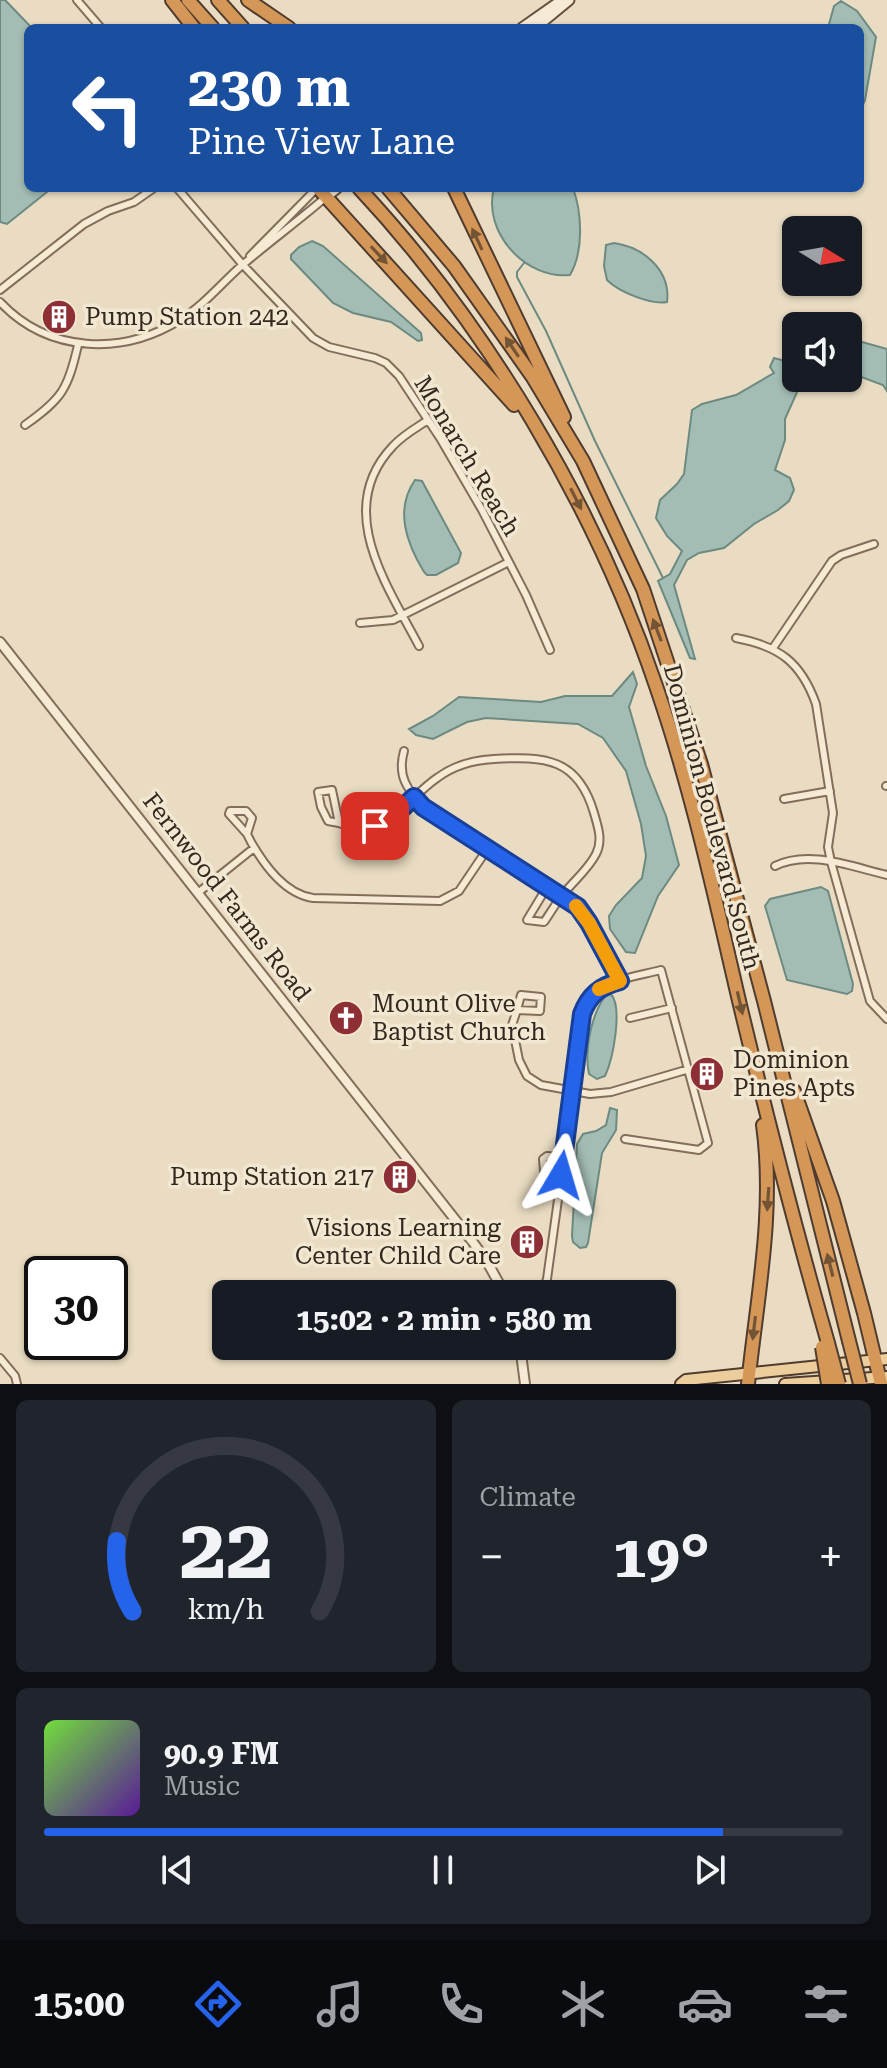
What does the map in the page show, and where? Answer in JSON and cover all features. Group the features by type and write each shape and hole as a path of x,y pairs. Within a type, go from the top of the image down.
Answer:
{"highway":[{"path":"172,0 191,24"},
{"path":"188,0 209,24"},
{"path":"218,0 239,24"},
{"path":"248,0 283,24"},
{"path":"321,192 537,431"},
{"name":"Dominion Boulevard South","path":"363,192 405,240 464,317 567,482 610,569 656,686 691,804 825,1343 839,1384"},
{"name":"Dominion Boulevard South","path":"391,192 444,254 505,337 583,461 643,589 681,698 764,1001 860,1384"},
{"path":"456,192 583,461"},
{"path":"764,1001 833,1201 881,1360 882,1380"},
{"path":"748,1378 769,1195 768,1161 755,1066"},
{"path":"825,1343 828,1384"}],"main road":[{"path":"528,24 562,0"},
{"path":"540,24 569,0"},
{"path":"681,1384 686,1380 748,1378 881,1360"},
{"path":"785,1384 882,1380"}],"street":[{"path":"77,0 98,24"},
{"path":"0,290 84,224 134,202 148,192"},
{"name":"Monarch Reach","path":"180,192 243,265 313,338 329,347 375,358 394,370 482,510 550,650"},
{"path":"243,265 263,241 319,192"},
{"path":"0,302 27,324 78,345 126,343 165,329 202,304 319,192"},
{"path":"25,425 47,409 69,383 78,345"},
{"path":"419,646 370,547 367,500 372,481 385,456 404,436 428,420"},
{"path":"773,648 832,561 874,544"},
{"path":"360,623 382,623 403,616 509,562"},
{"path":"736,638 773,648 798,669 811,690 816,704 833,813 828,847 831,862 870,1001 887,1019"},
{"name":"Fernwood Farms Road","path":"0,642 472,1241 496,1280"},
{"path":"404,751 402,776 423,807 562,896 583,913 620,981"},
{"path":"339,823 332,790 318,792 323,815 332,823 371,827 383,824 443,773 459,766 483,760 550,762 569,770 586,789 600,841 593,859 544,922 527,920 547,887"},
{"path":"784,799 830,791"},
{"path":"247,834 254,848 285,887 303,897 448,899 459,891 488,848"},
{"path":"199,892 254,848"},
{"path":"775,866 793,859 831,862 887,875"},
{"path":"547,1280 585,1005 600,988 661,970 707,1137 704,1148 699,1150 625,1139"},
{"path":"630,1018 672,1008"},
{"path":"517,1010 512,1025 524,1072 541,1085 590,1094 611,1092 689,1069"},
{"path":"561,1175 544,1171 543,1159 547,1156 563,1157"},
{"path":"0,1358 15,1376 17,1384"},
{"path":"522,1360 525,1384"}],"water":[{"path":"0,0 5,0 28,24 24,24 24,192 47,192 7,224 0,222"},
{"path":"841,1 857,11 876,37 864,102 864,24 829,24 834,6"},
{"path":"494,192 574,192 580,232 578,255 570,275 554,275 523,261 501,236 492,205"},
{"path":"312,241 323,246 421,333 422,340 418,341 391,322 353,313 333,303 291,259 299,247"},
{"path":"614,243 635,249 653,262 664,280 667,302 636,297 607,280 604,266 606,245"},
{"path":"862,342 887,349 887,391 883,385 862,377"},
{"path":"774,358 782,360 782,392 797,392 785,419 785,440 775,470 790,478 794,490 789,501 724,548 699,553 687,560 674,585 695,659 690,658 658,581 670,574 682,551 667,536 656,518 660,500 684,474 692,410 702,404 736,395 774,373 770,367"},
{"path":"415,480 422,481 461,553 458,563 436,575 424,572 412,550 405,527 405,503"},
{"path":"633,672 637,684 629,707 679,865 658,896 635,953 626,952 610,929 609,916 642,878 646,856 641,824 626,771 603,738 578,724 486,718 467,722 433,739 416,735 409,729 459,697 541,702 565,696 612,696"},
{"path":"821,887 828,891 853,984 852,991 847,994 787,980 765,906 770,899"},
{"path":"611,994 616,1010 614,1046 605,1076 597,1079 589,1074 587,1055 590,1034 600,1004 605,996"},
{"path":"610,1108 617,1110 616,1130 602,1153 588,1243 580,1248 573,1242 572,1236 577,1144 583,1134 606,1125"}],"waterway":[{"path":"524,263 517,277 546,331 595,441 663,578"}],"slow traffic":[{"path":"576,906 589,923 620,981 599,989"}],"place":[{"name":"Pump Station 242","path":"59,317"},
{"name":"Mount Olive Baptist Church","path":"346,1018"},
{"name":"Dominion Pines Apts","path":"707,1074"},
{"name":"Pump Station 217","path":"400,1177"},
{"name":"Visions Learning Center Child Care","path":"527,1242"}],"route":[{"path":"375,826 389,821 414,797 423,807 578,907 620,981 606,985 593,994 582,1014 561,1175"}]}
